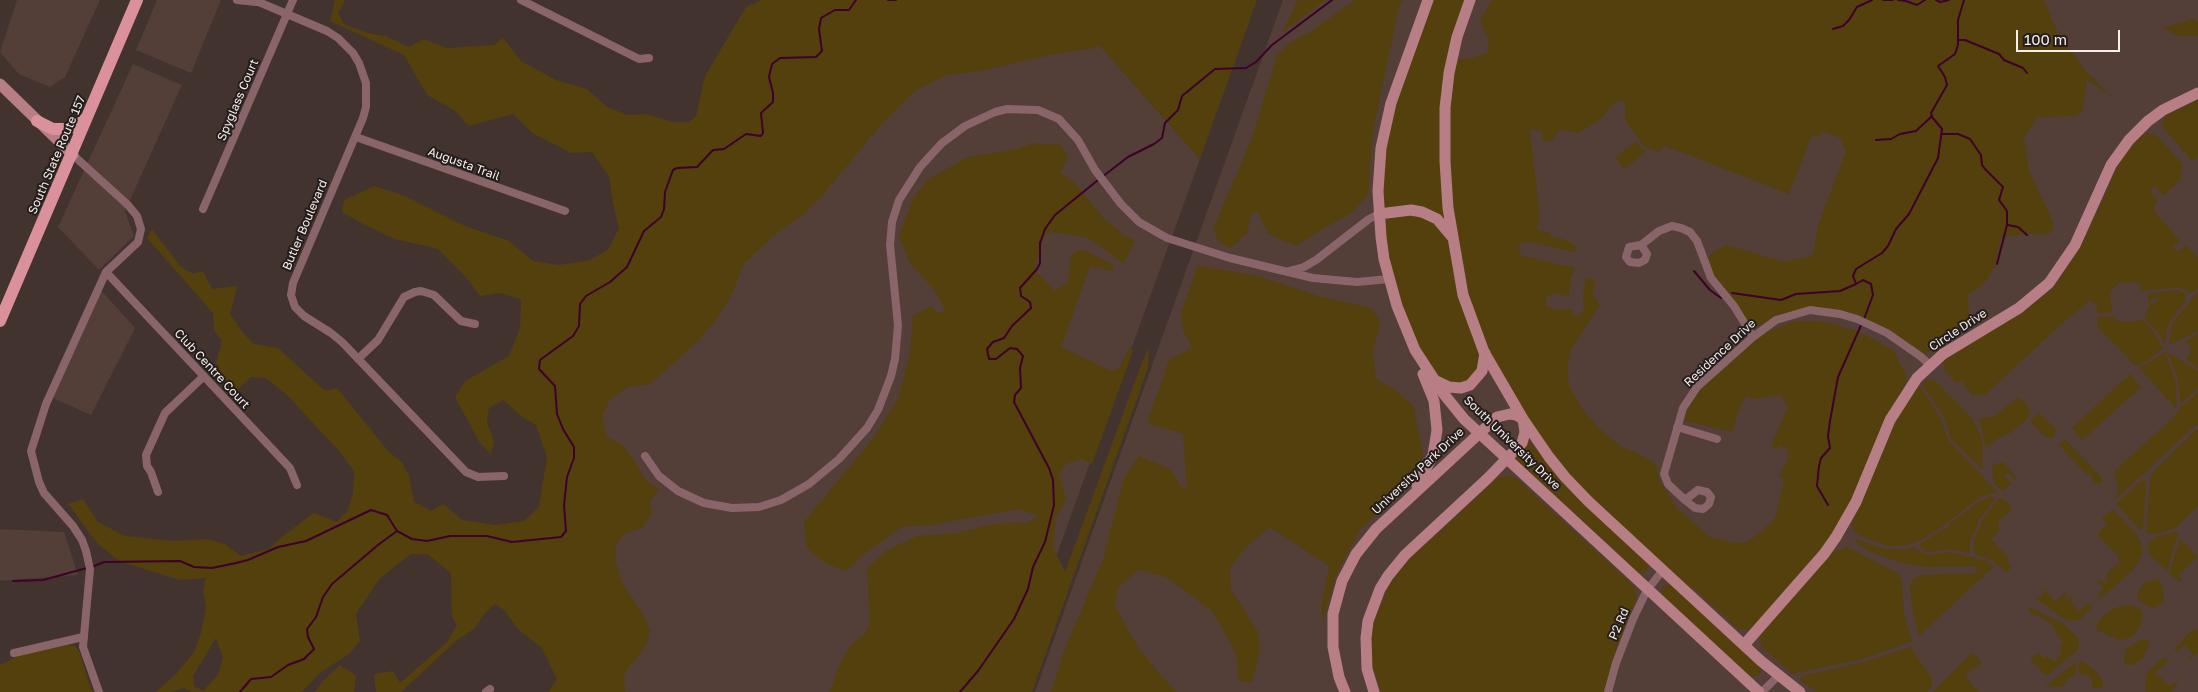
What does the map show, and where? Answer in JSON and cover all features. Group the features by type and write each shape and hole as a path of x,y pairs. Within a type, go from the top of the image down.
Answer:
{"main road":[{"name":"South State Route 157","path":"0,321 138,0"},
{"name":"South University Drive","path":"1428,0 1397,83 1386,124 1379,173 1381,237 1389,279 1399,312 1416,351 1433,379 1456,409 1479,433 1760,692"},
{"name":"South University Drive","path":"1470,0 1451,59 1445,108 1448,208 1463,295 1485,353 1523,419 1565,477 1588,501 1744,645 1778,676 1800,692"},
{"path":"0,84 73,154"},
{"name":"Circle Drive","path":"1744,645 1836,537 1856,502 1890,420 1909,389 1930,365 1960,342 2019,308 2049,283 2075,245 2111,165 2128,140 2163,110 2198,93"},
{"path":"37,121 53,128 68,129 80,124 89,115"},
{"path":"1379,214 1411,210 1422,212 1439,221 1454,239"},
{"path":"1410,498 1428,468 1436,444 1437,430 1434,401 1416,351"},
{"path":"1433,379 1449,387 1461,388 1470,386 1482,371 1485,353"},
{"name":"University Park Drive","path":"1345,692 1335,662 1332,632 1333,614 1342,580 1365,540 1497,417 1510,414 1523,419"},
{"path":"1374,692 1368,669 1366,638 1368,621 1380,589 1405,555 1487,479 1522,442 1524,432 1523,419"},
{"path":"1487,479 1504,472 1521,472"}],"street":[{"name":"Butler Boulevard","path":"237,0 255,1 288,14 338,38 353,53 364,74 367,95 364,118 292,283 291,295 298,312 331,333 358,358 466,472 478,477 504,476"},
{"name":"Spyglass Court","path":"203,209 293,0"},
{"path":"523,0 639,59 649,58"},
{"path":"645,456 659,476 678,491 704,503 732,508 758,507 781,500 809,484 839,460 867,428 878,410 888,385 895,359 898,325 890,245 892,222 899,200 920,167 942,143 965,126 995,112 1007,109 1028,108 1048,113 1059,119 1078,140 1095,170 1121,204 1139,222 1152,231 1188,246 1284,272 1342,282 1389,279"},
{"name":"Augusta Trail","path":"356,137 565,212"},
{"path":"73,154 128,205 137,216 141,229 138,242 106,272 37,427 30,451 39,482 48,498 73,526 84,546 90,569 83,637 86,656 99,692"},
{"path":"1284,272 1308,265 1369,219 1379,214"},
{"path":"1641,245 1667,227 1681,228 1690,232 1697,241 1711,278 1734,306 1753,337"},
{"name":"Club Centre Court","path":"106,272 290,468 297,485"},
{"path":"358,358 382,336 404,297 415,292 421,291 434,295 461,321 475,324"},
{"name":"Residence Drive","path":"1686,500 1668,484 1664,474 1683,408 1697,387 1766,326 1787,316 1810,310 1848,316 1872,325 1920,356 1930,365"},
{"path":"158,492 152,472 147,466 146,455 165,413 204,376"},
{"path":"1677,427 1717,439"},
{"name":"P2 Rd","path":"1608,692 1624,641 1648,590 1663,570"},
{"path":"14,653 83,637"},
{"path":"1760,692 1778,676"}],"shaded area":[{"path":"17,0 100,0 65,77 50,87 19,74 0,52"},
{"path":"157,0 221,0 191,73 136,50"},
{"path":"335,0 345,0 338,13 344,24 368,33 386,36 409,47 424,39 447,48 494,45 503,38 521,61 556,80 587,89 607,107 627,115 647,114 672,122 689,122 696,116 705,76 746,7 762,0 1257,0 1200,159 1099,45 1094,48 1050,55 981,71 947,75 916,90 879,127 821,197 804,214 773,236 744,264 730,298 715,321 697,342 650,384 628,387 610,399 602,417 607,437 622,445 634,459 643,477 659,490 650,501 652,514 642,528 624,534 615,546 616,562 622,582 642,612 650,630 647,644 624,674 625,692 548,692 557,680 542,648 519,630 504,610 495,604 485,613 474,629 457,640 401,692 376,692 374,674 393,671 400,683 447,642 457,625 452,617 451,573 427,554 411,554 380,578 356,614 360,641 350,653 320,673 302,692 192,692 184,688 172,692 156,692 176,674 194,652 201,633 206,607 203,591 206,578 180,580 119,561 97,543 68,504 83,499 98,522 125,536 174,541 206,539 225,544 241,556 269,549 284,535 314,513 337,522 348,510 353,493 354,471 339,451 287,395 266,378 251,377 236,391 225,383 215,367 222,341 214,330 213,313 147,238 152,229 181,267 194,274 203,271 212,289 237,286 230,314 244,334 254,344 278,348 325,391 337,388 389,452 402,462 409,476 414,502 431,511 444,504 462,520 495,525 524,521 539,507 547,457 536,425 521,416 503,400 489,408 487,422 494,441 491,454 480,443 455,397 465,381 509,356 520,328 521,299 500,293 480,296 465,276 438,249 395,239 365,225 342,212 344,200 374,186 405,196 465,226 509,241 533,261 558,265 588,261 608,250 619,228 609,176 592,152 571,153 532,133 513,114 469,126 454,110 427,95 404,55 330,21","holes":["216,638 223,658 218,675 203,691 194,686 193,676"]},
{"path":"984,0 1060,0 1200,159 1007,692 589,692 580,399"},
{"path":"1283,0 2198,0 2198,692 1035,692"},
{"path":"1298,0 1325,0 1282,33"},
{"path":"1355,0 1402,0 1373,131 1368,194 1355,210 1295,246 1268,233 1257,211 1251,214 1248,231 1231,248 1219,242 1213,229 1252,138 1277,55 1288,44 1310,32"},
{"path":"1428,0 1470,0 1452,59 1470,59 1488,52 1489,40 1480,21 1492,0 2044,0 2056,29 2082,67 2109,94 2125,105 2087,80 2083,109 2077,116 2037,117 2024,137 2029,171 2053,222 2053,230 2047,235 2026,233 2001,238 1995,267 1982,286 1968,295 1969,315 1964,329 1925,354 1872,325 1810,310 1751,328 1710,270 1707,260 1713,252 1727,245 1785,262 1813,255 1818,225 1847,149 1841,146 1843,139 1822,131 1819,137 1812,135 1789,194 1663,145 1659,152 1644,146 1625,121 1625,103 1618,100 1599,120 1579,133 1559,130 1553,140 1544,142 1541,131 1530,129 1540,218 1537,230 1551,233 1551,236 1568,241 1577,248 1575,252 1530,242 1520,243 1518,250 1521,252 1520,255 1575,268 1571,279 1569,296 1552,293 1552,296 1546,296 1546,307 1552,307 1552,310 1573,310 1573,314 1578,317 1584,309 1583,295 1586,278 1595,280 1593,294 1600,305 1572,348 1567,367 1569,386 1583,410 1601,430 1622,447 1645,457 1656,465 1660,481 1678,509 1710,537 1734,543 1744,543 1752,539 1775,519 1784,480 1779,476 1789,457 1787,455 1789,450 1780,445 1777,450 1771,446 1788,407 1781,395 1754,399 1746,396 1732,432 1681,420 1690,396 1753,337 1795,321 1817,321 1834,324 1859,332 1893,350 1906,374 1906,383 1884,419 1850,503 1839,522 1821,550 1819,550 1751,630 1737,628 1695,589 1698,583 1689,593 1565,477 1487,357 1476,380 1449,387 1418,354 1381,237 1386,124"},
{"path":"2196,19 2198,23 2198,36 2179,36 2162,28"},
{"path":"133,64 182,85 125,211 134,236 99,270 58,227"},
{"path":"2198,100 2198,156 2192,161 2162,127 2164,118 2168,114"},
{"path":"2150,133 2157,136 2183,164 2179,181 2163,196 2155,186 2150,191 2158,201 2154,205 2156,208 2154,211 2180,240 2173,247 2178,252 2186,245 2198,258 2198,288 2190,293 2179,287 2143,291 2141,290 2140,283 2118,282 2118,286 2115,286 2110,294 2112,312 2097,313 2097,307 2091,300 2060,325 1986,394 1972,395 1965,387 1963,380 1956,383 1945,371 1943,364 1945,359 1965,345 2021,314 2054,287 2079,250 2121,160 2140,136"},
{"path":"1636,141 1645,153 1624,169 1615,157"},
{"path":"1035,143 1060,145 1068,156 1060,173 1075,183 1102,216 1123,235 1135,241 1123,263 1087,237 1052,232 1045,235 1034,269 1055,291 1068,282 1071,254 1083,249 1115,266 1112,271 1090,266 1061,347 1112,371 1119,368 1130,347 1133,351 1092,464 1081,459 1066,464 1059,474 1066,499 1056,517 1053,547 1065,572 1149,347 1148,368 1032,692 830,692 838,668 851,644 864,635 870,623 867,568 887,550 918,536 958,533 992,524 1026,523 1039,516 1018,509 930,525 902,527 863,555 846,571 827,564 807,548 804,522 874,437 898,399 910,353 913,316 931,306 937,313 946,311 932,287 910,263 899,237 912,200 928,179 969,157 1013,150"},
{"path":"1198,265 1257,276 1318,296 1371,308 1381,322 1373,351 1376,379 1397,391 1414,407 1423,456 1416,471 1400,493 1360,530 1337,573 1323,620 1321,608 1329,566 1270,527 1245,548 1230,568 1231,590 1259,633 1259,655 1252,682 1239,682 1237,660 1231,643 1211,610 1166,577 1139,570 1118,587 1115,606 1139,649 1176,692 1051,692 1064,651 1103,559 1124,478 1139,456 1171,469 1180,486 1187,489 1183,434 1147,423 1170,358 1184,353 1192,347 1183,330 1181,313"},
{"path":"100,289 135,328 91,415 53,398"},
{"path":"2178,290 2185,293 2186,300 2171,320 2167,329 2165,344 2157,331 2145,319 2148,307 2158,300 2155,297 2148,304 2148,294"},
{"path":"2198,292 2198,331 2169,345 2173,322"},
{"path":"2097,316 2114,317 2118,321 2128,322 2143,320 2153,331 2163,348 2148,360 2135,366 2098,327"},
{"path":"2198,334 2198,368 2184,358 2189,356 2191,351 2189,344 2185,342"},
{"path":"2165,352 2176,383 2177,406 2174,409 2173,405 2139,368"},
{"path":"2167,352 2198,371 2198,388 2181,404 2177,375"},
{"path":"2130,374 2141,387 2082,440 2072,428"},
{"path":"1928,379 1934,380 1972,418 1983,445 1982,469 1951,439 1944,417 1922,384"},
{"path":"1919,385 1939,415 1949,441 1997,492 1980,497 1939,529 1919,541 1907,545 1889,546 1860,536 1853,529 1852,523 1898,417"},
{"path":"2198,392 2198,423 2115,500 2118,488 2114,471 2175,416 2179,409"},
{"path":"2017,398 2027,403 2027,407 2030,410 2029,417 2012,432 1995,440 1986,448 1979,419 1995,416"},
{"path":"2039,413 2056,429 2053,438 2045,437 2030,421"},
{"path":"2198,428 2198,506 2176,528 2149,535 2146,531 2150,480 2153,472"},
{"path":"2065,439 2103,479 2101,483 2094,483 2091,475 2086,474 2059,445"},
{"path":"1530,442 1547,462 1649,564 1644,573 1637,573 1633,567 1514,458"},
{"path":"2003,462 2017,478 2015,480 2008,473 2005,475 2004,477 2012,483 2003,491 1994,484 1992,471 1993,463"},
{"path":"1511,476 1518,480 1636,588 1637,599 1617,647 1604,692 1381,692 1371,663 1371,641 1373,624 1391,580 1412,557 1497,478"},
{"path":"2141,481 2145,481 2146,486 2143,528 2140,530 2116,504"},
{"path":"1990,497 1996,498 1979,520 1970,542 1970,553 1949,549 1927,552 1920,547 1920,544 1948,528 1949,524 1978,502"},
{"path":"1999,498 2003,498 2011,506 2010,511 1998,522 1999,531 1991,539 2008,557 2009,566 2012,567 2006,572 1993,561 1975,554 1973,548 1974,540 1983,519"},
{"path":"2113,509 2137,535 2142,546 2142,555 2133,570 2101,598 2098,594 2104,589 2097,582 2099,579 2106,584 2106,574 2120,562 2117,555 2097,534 2107,524 2102,518"},
{"path":"0,529 64,532 78,575 0,581"},
{"path":"2176,532 2178,534 2167,571 2150,555 2147,544 2158,536"},
{"path":"1856,539 1883,549 1907,550 1913,547 1929,555 1949,552 1976,558 1978,561 1979,559 1986,561 1994,566 1919,636 1911,603 1910,585 1913,579 1921,575 1974,573 1977,571 1976,566 1927,567 1901,563 1869,551 1854,541"},
{"path":"2180,539 2198,557 2178,575 2183,581 2181,583 2169,573"},
{"path":"1847,547 1899,574 1902,583 1904,615 1912,641 1866,658 1792,674 1761,646 1760,635 1832,553"},
{"path":"2158,579 2162,586 2164,601 2155,608 2138,600 2137,594 2145,582"},
{"path":"1670,584 1761,665 1760,674 1751,677 1678,611 1676,606 1673,606 1662,596 1662,587"},
{"path":"2045,589 2055,602 2066,591 2065,598 2067,600 2070,596 2073,598 2070,602 2079,611 2088,603 2092,607 2079,620 2067,621 2035,598 2042,595"},
{"path":"2132,605 2141,610 2143,617 2133,637 2120,640 2098,631 2096,628 2098,621 2109,611 2121,606"},
{"path":"2027,606 2064,624 2079,639 2079,647 2076,651 2048,675 2045,675 2030,659 2038,653 2044,659 2047,656 2054,662 2062,652 2060,646 2063,641 2052,625 2041,617 2031,614"},
{"path":"2198,629 2198,653 2190,659 2193,654 2185,645 2177,652 2174,649 2190,632"},
{"path":"2142,639 2147,639 2150,643 2143,658 2134,665 2125,665 2125,650"},
{"path":"68,645 75,646 80,653 93,692 0,692 0,665 19,655"},
{"path":"1910,647 1932,678 1932,686 1927,692 1817,692 1800,680 1801,676 1868,661"},
{"path":"1971,654 1974,654 1982,663 1966,673 1970,683 1979,692 1933,692"},
{"path":"2165,657 2168,661 2155,673 2170,686 2176,681 2178,683 2171,692 2146,692 2145,681 2147,672"},
{"path":"2079,661 2086,663 2096,672 2103,681 2103,688 2092,688 2092,681 2089,676 2078,673"},
{"path":"2076,662 2076,674 2067,679 2062,687 2045,686"},
{"path":"340,665 356,676 354,692 315,692 323,681"}],"waterway":[{"path":"92,567 104,562 180,561 194,567 212,568 248,560 278,547 306,541 371,510 387,515 397,531 412,539 427,541 450,536 487,536 512,542 561,537 566,531 564,505 567,477 574,458 574,447 563,429 557,414 555,386 539,369 540,360 573,336 579,326 580,304 586,296 610,282 627,267 644,231 661,217 664,209 665,192 673,170 697,167 713,150 724,149 746,134 761,136 763,133 761,113 773,102 769,77 772,64 780,58 816,57 822,51 819,29 821,18 835,10 849,10 856,0"},
{"path":"888,0 896,0"},
{"path":"1102,177 1128,157 1162,138 1165,123 1178,110 1182,96 1215,69 1246,68 1256,62 1272,45 1332,0"},
{"path":"1833,29 1843,26 1857,7 1872,0"},
{"path":"1883,0 1893,0"},
{"path":"1898,0 1917,5 1925,0"},
{"path":"1936,0 1940,2 1949,0"},
{"path":"1864,319 1873,295 1871,284 1863,280 1856,284 1853,276 1856,269 1882,253 1888,246 1896,229 1909,214 1938,158 1942,129 1931,113 1947,85 1945,77 1938,66 1955,54 1958,45 1958,20 1964,0"},
{"path":"1958,40 1965,40 1999,54 2004,60 2023,68 2027,73"},
{"path":"1876,140 1891,139 1900,134 1916,131 1932,116"},
{"path":"1942,134 1958,134 1970,139 1981,155 1982,165 2003,187 1999,200 2007,211 2007,225 1997,264"},
{"path":"960,692 978,671 1014,619 1028,589 1033,567 1045,542 1054,505 1053,480 1049,468 1014,402 1015,395 1021,388 1020,368 1023,356 1017,349 1010,348 996,359 989,359 987,349 993,342 1004,338 1012,326 1031,308 1030,302 1021,296 1020,288 1040,263 1040,243 1045,229 1055,215 1098,180"},
{"path":"2008,225 2018,227 2027,235"},
{"path":"1694,271 1710,290 1721,298"},
{"path":"1732,293 1781,300 1796,294 1840,291 1856,284"},
{"path":"1828,505 1817,486 1819,466 1821,458 1830,448 1828,436 1838,377 1862,323"},
{"path":"240,692 251,679 271,677 288,665 304,659 314,649 308,637 307,629 316,617 323,597 332,584 397,531"},
{"path":"13,581 43,580 87,568"}]}
